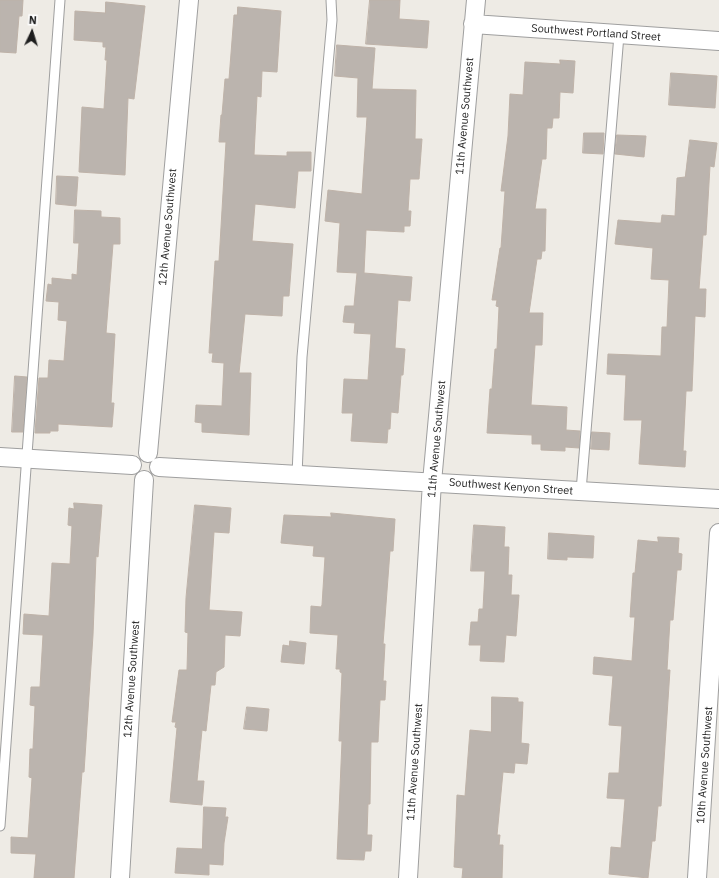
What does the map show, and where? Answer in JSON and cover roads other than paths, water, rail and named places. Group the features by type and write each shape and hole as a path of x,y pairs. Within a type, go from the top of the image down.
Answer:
{"street":[{"name":"12th Avenue Southwest","path":"148,453 188,0"},
{"name":"11th Avenue Southwest","path":"408,878 432,482 476,0"},
{"name":"Southwest Portland Street","path":"473,24 719,41"},
{"path":"148,453 155,456 159,467 155,477 144,480 135,475 132,465 137,456 148,453"},
{"path":"0,457 132,465"},
{"name":"Southwest Kenyon Street","path":"159,467 719,499"},
{"name":"12th Avenue Southwest","path":"120,878 144,480"},
{"name":"10th Avenue Southwest","path":"698,878 719,533"}],"lane":[{"path":"0,826 60,0"},
{"path":"297,474 302,357 332,20 331,0"},
{"path":"581,491 619,35"}]}
